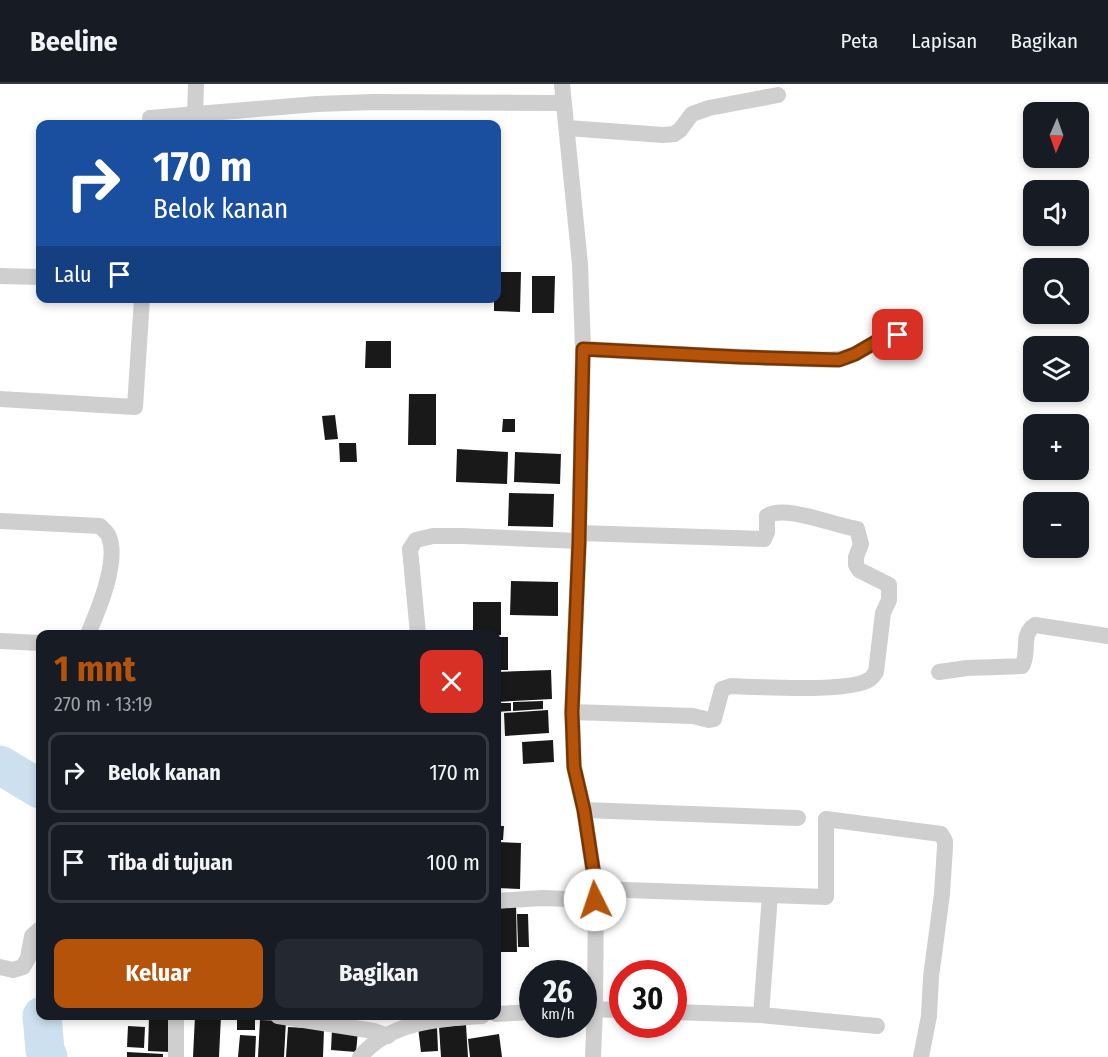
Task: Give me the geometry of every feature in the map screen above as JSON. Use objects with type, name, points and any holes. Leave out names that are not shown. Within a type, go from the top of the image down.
[{"type":"street","points":[[195,114],[196,84]]},
{"type":"street","points":[[562,84],[580,264],[583,349],[572,712],[574,767],[584,810],[595,895],[592,960]]},
{"type":"street","points":[[567,128],[674,134],[692,114],[709,108],[778,95]]},
{"type":"street","points":[[150,118],[374,102],[563,103]]},
{"type":"street","points":[[0,276],[36,277]]},
{"type":"street","points":[[0,399],[135,407],[142,303]]},
{"type":"street","points":[[583,349],[839,360],[879,340],[891,336],[905,336]]},
{"type":"street","points":[[418,630],[410,549],[416,540],[434,536],[764,539],[767,532],[767,516],[772,513],[791,513],[857,529],[861,544],[856,557],[856,565],[859,570],[888,585],[889,600],[883,613],[876,672],[871,679],[835,688],[731,686],[722,689],[714,718],[709,720],[693,716],[572,712]]},
{"type":"street","points":[[0,521],[100,526],[109,536],[111,551],[107,585],[90,630]]},
{"type":"street","points":[[939,672],[967,668],[1022,666],[1025,661],[1026,634],[1029,628],[1035,625],[1108,636]]},
{"type":"street","points":[[0,641],[36,643]]},
{"type":"street","points":[[584,810],[798,818]]},
{"type":"street","points":[[501,901],[595,895],[826,897],[826,819],[941,834],[945,841],[942,894],[931,977],[929,1016],[921,1057]]},
{"type":"street","points":[[761,1015],[770,896]]},
{"type":"street","points":[[0,967],[13,970],[23,967],[28,958],[32,936],[36,932]]},
{"type":"street","points":[[687,1012],[761,1015],[877,1026]]},
{"type":"street","points":[[501,1014],[519,1013]]},
{"type":"street","points":[[176,1020],[176,1057]]},
{"type":"street","points":[[304,1020],[374,1031],[388,1036]]},
{"type":"street","points":[[360,1057],[370,1046],[404,1027],[442,1020]]},
{"type":"street","points":[[592,1038],[593,1057]]},
{"type":"building","points":[[501,272],[521,272],[520,312],[494,311],[494,303],[501,303]]},
{"type":"building","points":[[532,276],[555,276],[554,313],[532,313]]},
{"type":"building","points":[[366,341],[391,341],[391,368],[365,368]]},
{"type":"building","points":[[409,394],[436,394],[436,445],[408,445]]},
{"type":"building","points":[[335,415],[338,439],[325,440],[322,416]]},
{"type":"building","points":[[503,419],[515,419],[515,432],[502,432]]},
{"type":"building","points":[[339,443],[356,443],[357,462],[340,462]]},
{"type":"building","points":[[457,449],[508,452],[507,484],[456,482]]},
{"type":"building","points":[[515,452],[561,454],[560,484],[514,482]]},
{"type":"building","points":[[509,493],[554,494],[553,527],[508,526]]},
{"type":"building","points":[[511,581],[558,582],[558,616],[510,615]]},
{"type":"building","points":[[473,602],[501,602],[501,630],[473,630]]},
{"type":"building","points":[[501,637],[508,637],[508,670],[501,670]]},
{"type":"building","points":[[551,670],[552,699],[501,702],[501,672]]},
{"type":"building","points":[[543,701],[543,709],[513,711],[513,702]]},
{"type":"building","points":[[501,703],[511,703],[511,711],[501,712]]},
{"type":"building","points":[[548,710],[549,733],[505,736],[504,713]]},
{"type":"building","points":[[553,740],[554,762],[523,764],[522,742]]},
{"type":"building","points":[[501,826],[504,826],[503,840],[501,840]]},
{"type":"building","points":[[501,842],[521,843],[520,889],[501,888]]},
{"type":"building","points":[[501,903],[516,903],[517,952],[501,952]]},
{"type":"building","points":[[517,914],[528,914],[529,947],[518,947]]},
{"type":"building","points":[[149,1020],[172,1020],[170,1052],[148,1051]]},
{"type":"building","points":[[195,1020],[221,1020],[219,1057],[193,1057]]},
{"type":"building","points":[[237,1020],[255,1020],[255,1030],[237,1030]]},
{"type":"building","points":[[260,1020],[286,1021],[284,1057],[258,1057]]},
{"type":"building","points":[[466,1025],[468,1057],[441,1057],[439,1027]]},
{"type":"building","points":[[128,1026],[145,1027],[144,1048],[127,1047]]},
{"type":"building","points":[[437,1026],[438,1051],[421,1052],[418,1027]]},
{"type":"building","points":[[288,1027],[324,1029],[323,1057],[286,1057]]},
{"type":"building","points":[[332,1029],[358,1031],[356,1052],[331,1050]]},
{"type":"building","points":[[499,1034],[502,1057],[470,1057],[468,1039]]},
{"type":"building","points":[[240,1035],[256,1036],[255,1057],[238,1057]]},
{"type":"building","points":[[127,1052],[163,1054],[163,1057],[127,1057]]},
{"type":"waterway","points":[[0,765],[36,787]]},
{"type":"waterway","points":[[42,1020],[45,1050],[48,1057]]},
{"type":"route","points":[[595,900],[596,889],[584,810],[574,767],[572,712],[579,541],[583,349],[839,360],[879,340],[898,335]]}]
